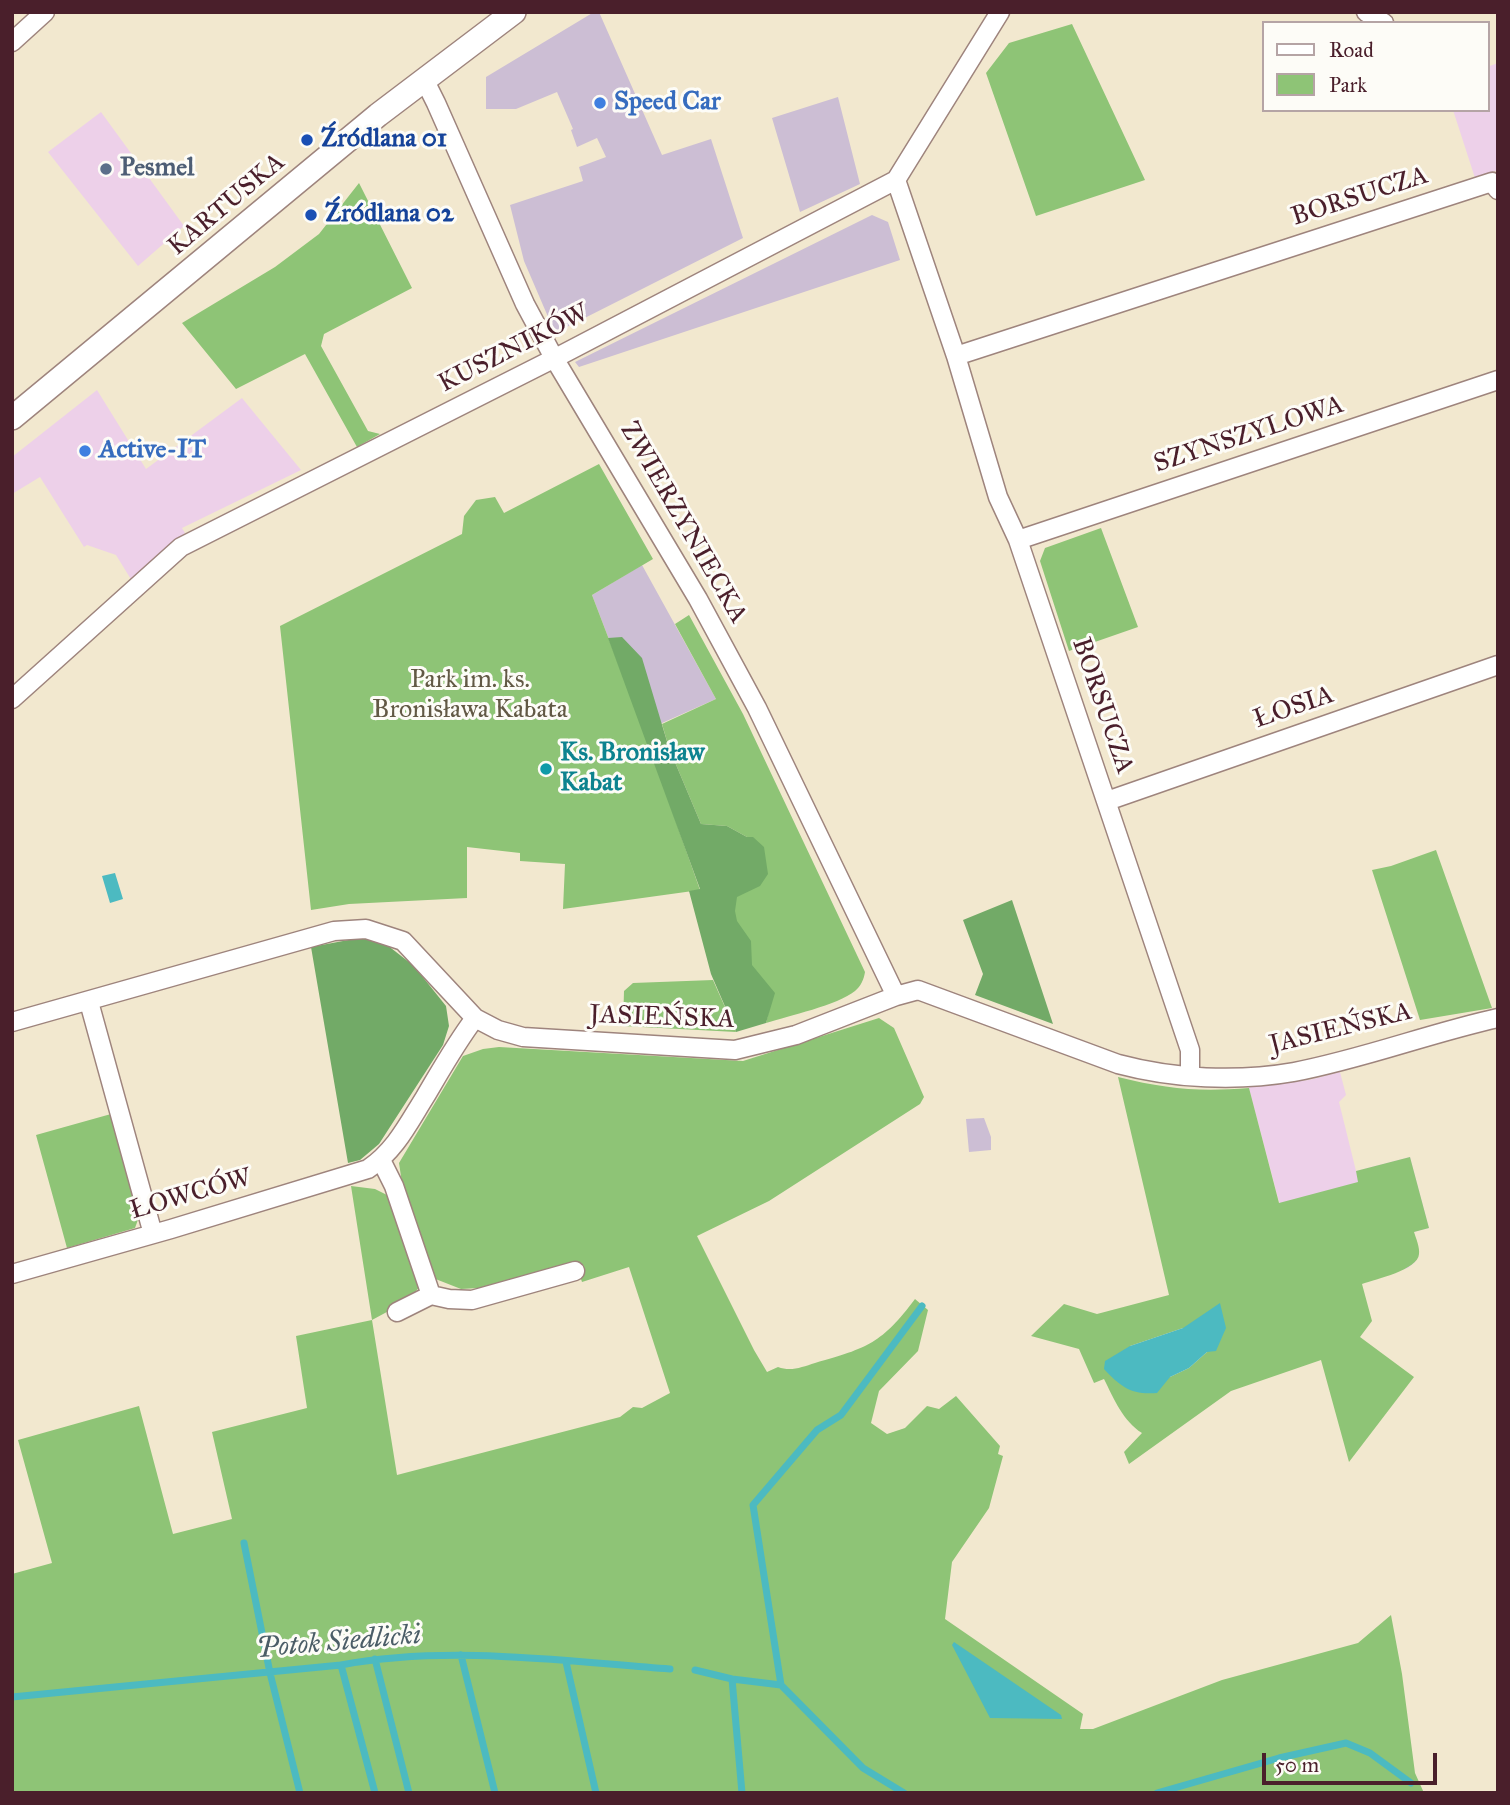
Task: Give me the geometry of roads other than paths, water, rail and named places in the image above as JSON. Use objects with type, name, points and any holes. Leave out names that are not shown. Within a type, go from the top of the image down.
[{"type":"street","points":[[12,42],[45,12]]},
{"type":"street","name":"KARTUSKA","points":[[12,418],[424,79],[514,12]]},
{"type":"street","points":[[896,180],[1000,12]]},
{"type":"street","name":"ZWIERZYNIECKA","points":[[424,79],[525,304],[554,358],[698,598],[751,695],[896,996]]},
{"type":"street","name":"BORSUCZA","points":[[896,180],[956,356],[998,497],[1018,540],[1190,1050],[1190,1076]]},
{"type":"street","name":"KUSZNIKÓW","points":[[12,699],[181,547],[554,358],[896,180]]},
{"type":"street","name":"BORSUCZA","points":[[956,356],[1492,182],[1498,190]]},
{"type":"street","name":"SZYNSZYLOWA","points":[[1018,540],[1498,380]]},
{"type":"street","name":"ŁOSIA","points":[[1107,801],[1498,665]]},
{"type":"street","name":"JASIEŃSKA","points":[[12,1023],[334,931],[366,929],[403,940],[475,1018],[498,1030],[523,1037],[735,1049],[796,1035],[918,990],[1151,1073],[1216,1077],[1294,1072],[1498,1018]]},
{"type":"street","points":[[89,1002],[153,1234]]},
{"type":"street","name":"ŁOWCÓW","points":[[12,1274],[368,1169],[381,1160],[396,1143],[457,1042],[475,1018]]},
{"type":"street","points":[[381,1160],[394,1185],[430,1295]]},
{"type":"street","points":[[397,1312],[430,1295],[472,1300],[575,1271]]},
{"type":"water","points":[[115,873],[123,899],[110,903],[102,876]]},
{"type":"water","points":[[1220,1303],[1226,1328],[1216,1351],[1207,1352],[1189,1368],[1170,1377],[1157,1393],[1133,1391],[1116,1381],[1104,1369],[1105,1361],[1130,1346],[1183,1328]]},
{"type":"water","points":[[954,1642],[1061,1715],[1062,1719],[990,1718],[952,1645]]},
{"type":"waterway","points":[[781,1685],[753,1505],[817,1430],[841,1415],[922,1306]]},
{"type":"waterway","name":"Potok Siedlicki","points":[[244,1543],[270,1673],[300,1793]]},
{"type":"waterway","points":[[461,1655],[495,1793]]},
{"type":"waterway","name":"Potok Siedlicki","points":[[12,1697],[423,1656],[505,1656],[670,1669]]},
{"type":"waterway","points":[[375,1659],[409,1793]]},
{"type":"waterway","points":[[566,1662],[596,1793]]},
{"type":"waterway","points":[[341,1665],[375,1793]]},
{"type":"waterway","name":"Potok Siedlicki","points":[[695,1670],[732,1679],[781,1685],[863,1768],[904,1793]]},
{"type":"waterway","points":[[732,1679],[742,1793]]},
{"type":"waterway","name":"Potok Siedlicki","points":[[1157,1793],[1279,1758],[1346,1743],[1370,1753],[1411,1783]]},
{"type":"place","name":"Speed Car","points":[[600,103]]},
{"type":"place","name":"Źródlana 01","points":[[307,140]]},
{"type":"place","name":"Pesmel","points":[[106,169]]},
{"type":"place","name":"Źródlana 02","points":[[311,215]]},
{"type":"place","name":"Active-IT","points":[[85,451]]},
{"type":"place","name":"Ks. Bronisław Kabat","points":[[546,769]]},
{"type":"park label","name":"Park im. ks. Bronisława Kabata","points":[[470,696]]}]
